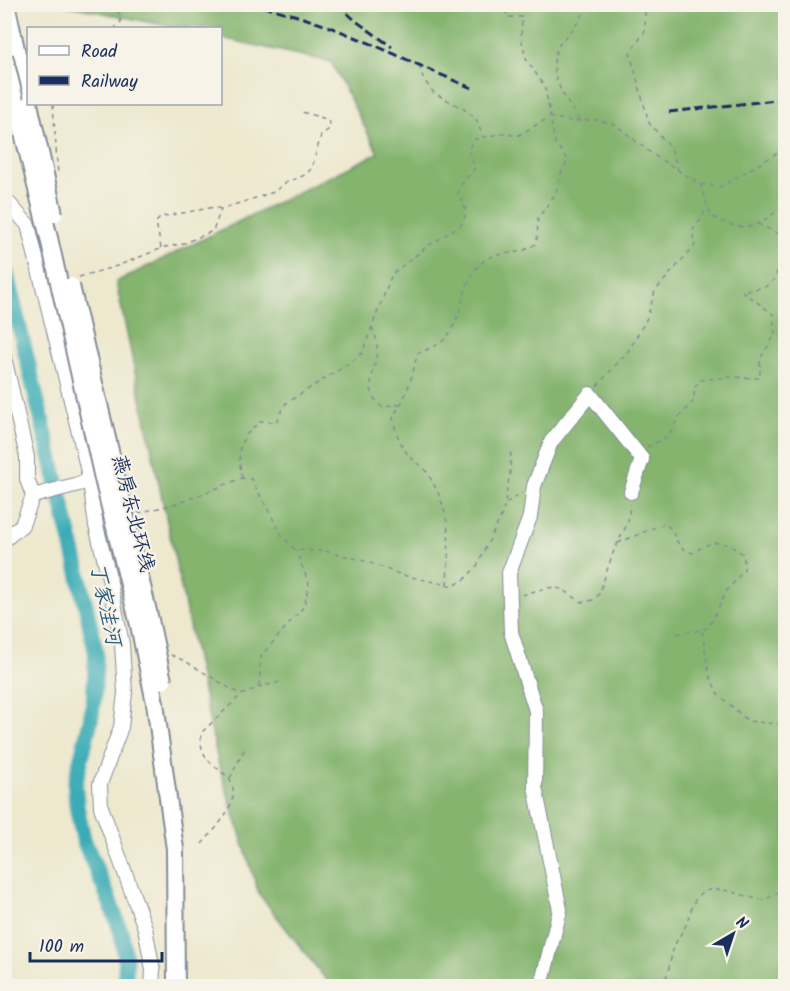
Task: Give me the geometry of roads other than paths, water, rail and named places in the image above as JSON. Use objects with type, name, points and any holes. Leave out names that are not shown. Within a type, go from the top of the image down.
[{"type":"main road","name":"燕房东北环线","points":[[6,4],[27,98]]},
{"type":"main road","name":"燕房东北环线","points":[[4,56],[49,238],[155,703],[175,849],[176,987]]},
{"type":"main road","name":"燕房东北环线","points":[[28,105],[147,609],[165,696],[177,769],[186,850],[186,987]]},
{"type":"street","points":[[4,198],[28,225],[90,481],[96,526],[122,644],[125,693],[121,727],[100,784],[101,807],[145,928],[153,970],[152,987]]},
{"type":"street","points":[[4,357],[27,457],[27,478],[33,496],[22,525],[4,540]]},
{"type":"street","points":[[541,987],[560,910],[535,787],[536,711],[511,632],[509,573],[530,518],[534,486],[551,442],[590,394],[642,459],[631,492]]},
{"type":"street","points":[[33,496],[90,481]]},
{"type":"waterway","name":"丁家洼河","points":[[4,264],[96,653],[91,718],[75,784],[77,808],[84,841],[121,932],[126,962],[125,986]]},
{"type":"railway","points":[[250,4],[335,29],[472,88]]},
{"type":"railway","points":[[337,4],[392,47]]},
{"type":"railway","points":[[669,112],[786,99]]}]
